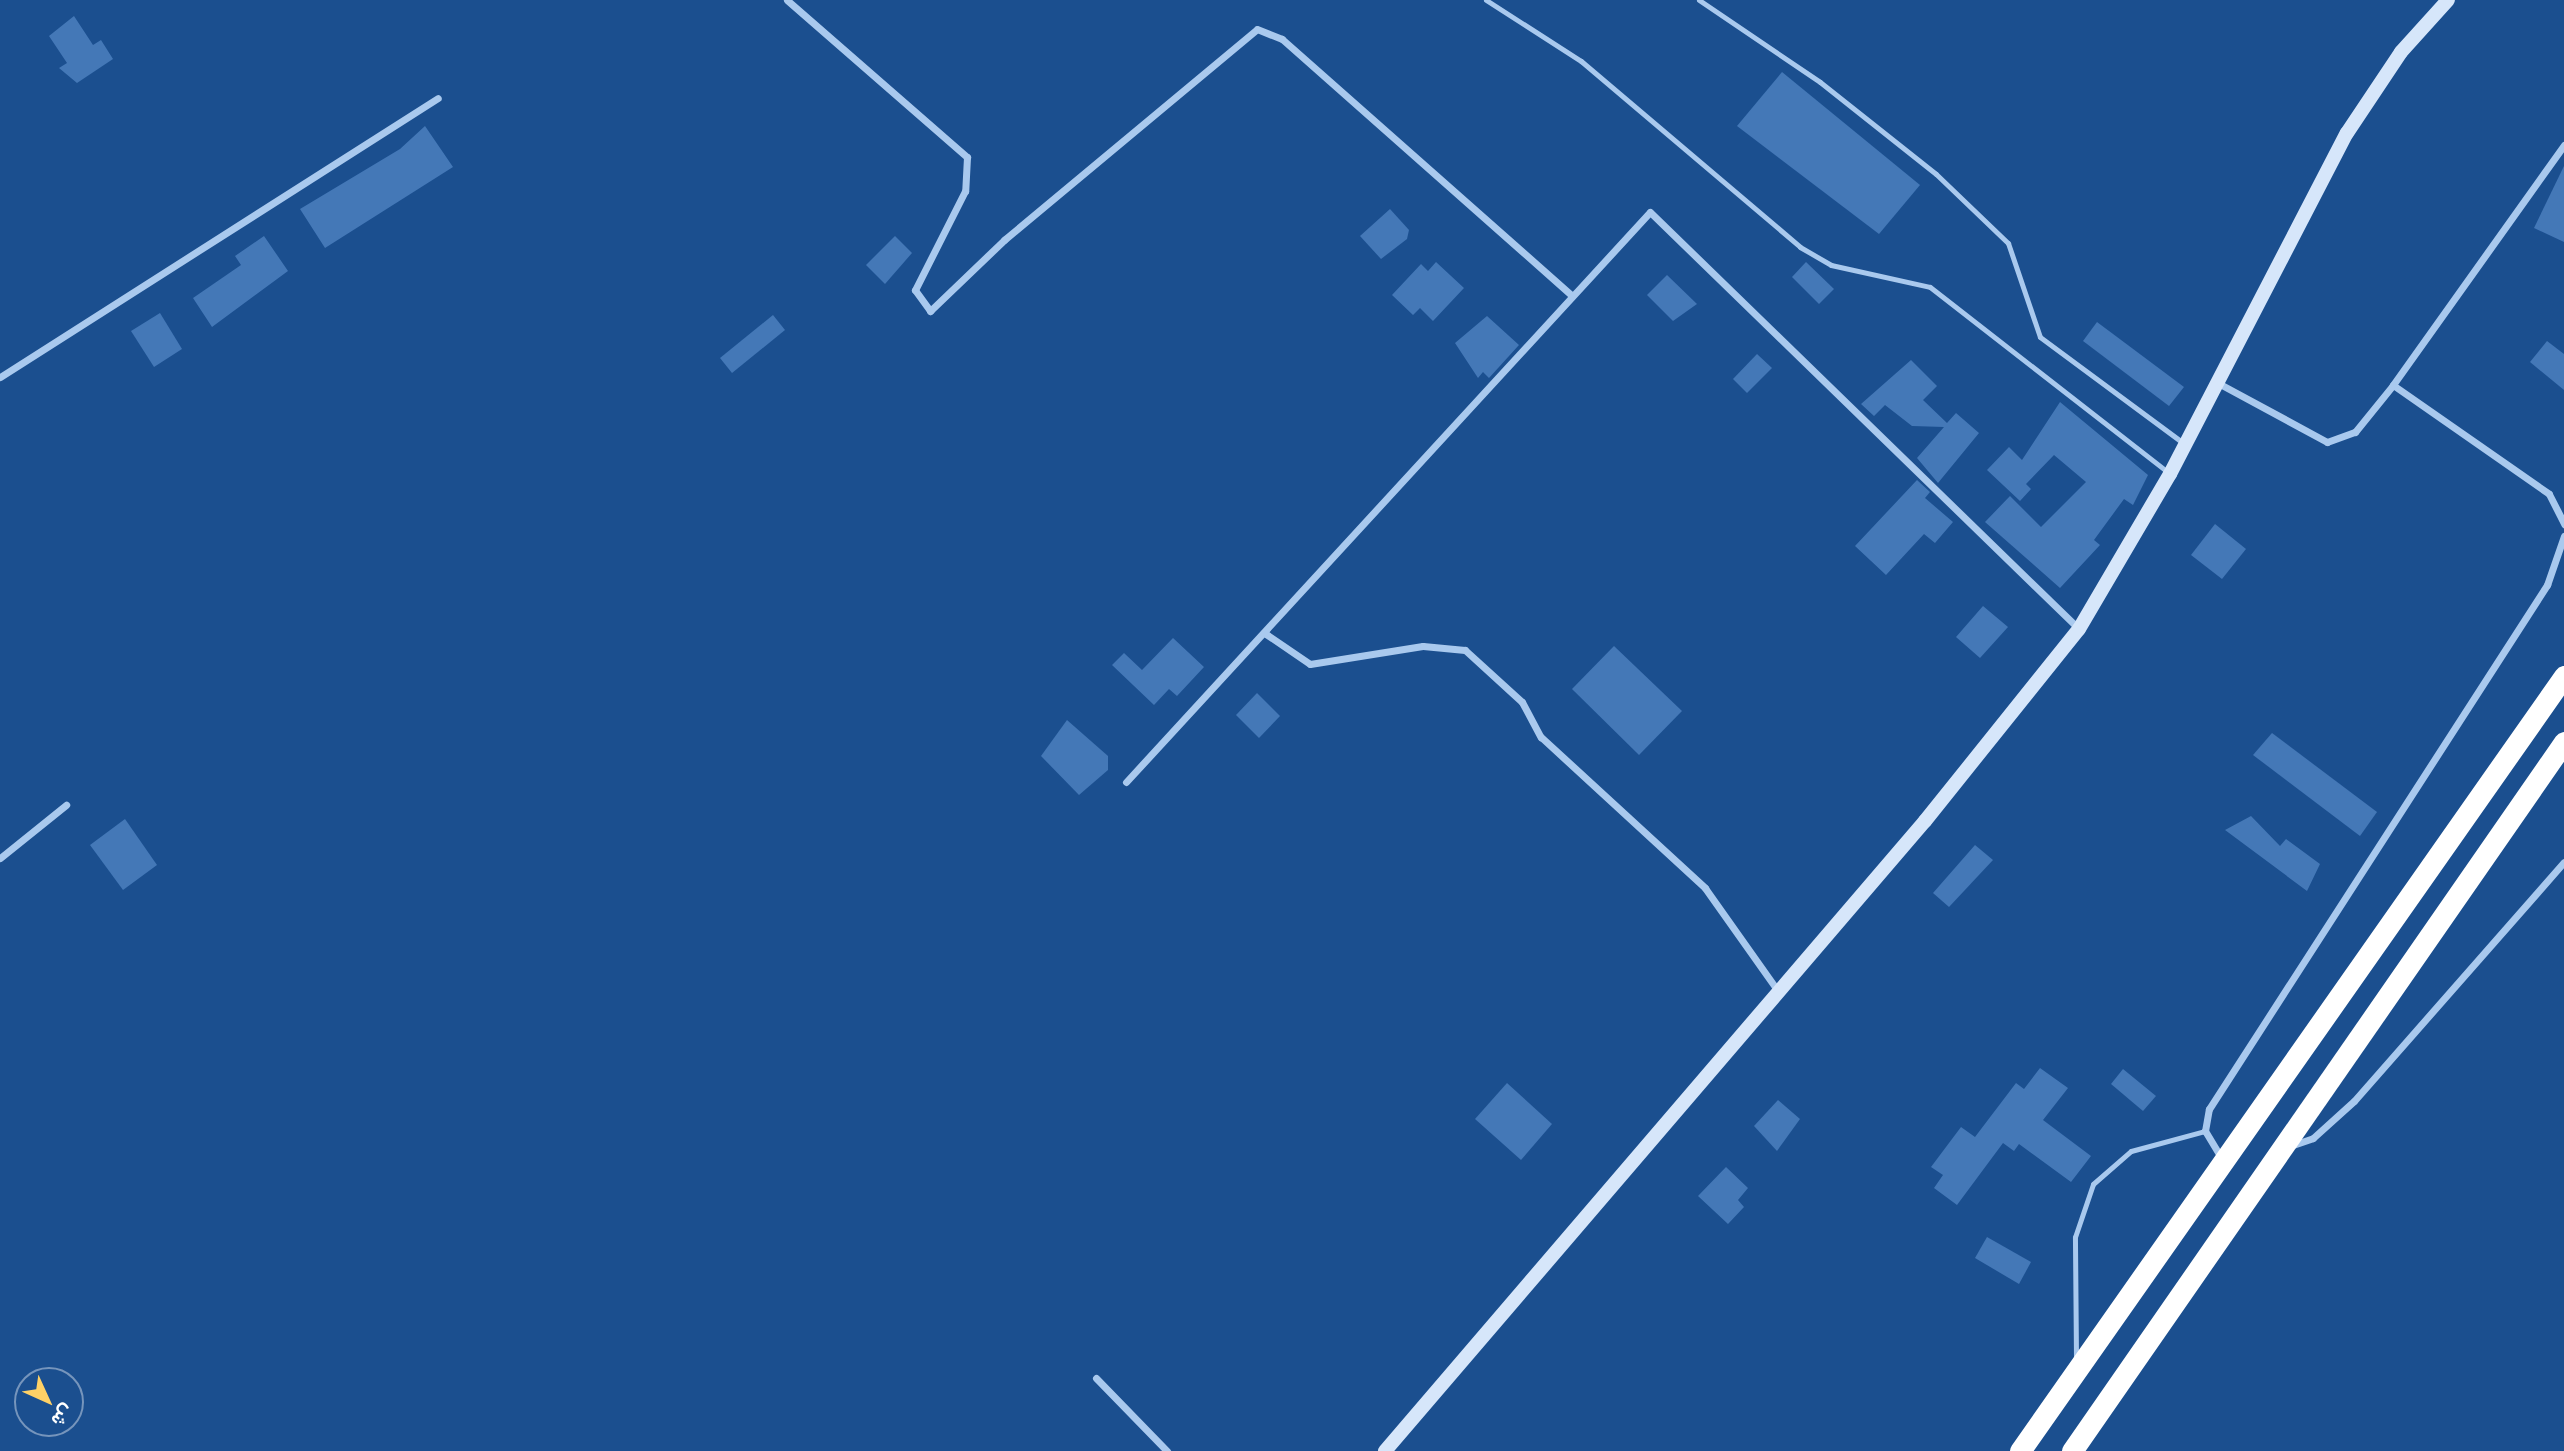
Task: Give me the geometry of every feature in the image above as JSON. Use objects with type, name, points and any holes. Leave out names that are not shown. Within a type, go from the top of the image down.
[{"type":"highway","points":[[2020,1451],[2226,1166],[2564,676]]},
{"type":"highway","points":[[2073,1451],[2279,1149],[2564,742]]},
{"type":"street","points":[[787,0],[967,157],[965,191],[915,290],[930,312],[1004,240],[1257,29],[1283,39],[1571,295]]},
{"type":"street","points":[[1385,1451],[1778,991],[2080,629],[2170,474],[2347,133],[2400,52],[2448,0]]},
{"type":"street","points":[[0,377],[438,98]]},
{"type":"street","points":[[2218,383],[2327,442],[2355,432],[2393,385],[2564,145]]},
{"type":"street","points":[[1126,782],[1266,634],[1571,295],[1653,212],[2080,629]]},
{"type":"street","points":[[2393,385],[2549,494],[2564,524]]},
{"type":"street","points":[[2226,1166],[2205,1131],[2221,1087],[2547,585],[2564,536]]},
{"type":"street","points":[[1266,634],[1310,664],[1423,646],[1458,647],[1474,656],[1522,702],[1541,737],[1706,888],[1778,991]]},
{"type":"street","points":[[0,858],[66,805]]},
{"type":"street","points":[[2279,1149],[2313,1138],[2333,1122],[2564,862]]},
{"type":"street","points":[[1096,1378],[1167,1451]]},
{"type":"lane","points":[[1486,0],[1581,61],[1800,247],[1831,265],[1930,288],[2170,474]]},
{"type":"lane","points":[[1699,0],[1820,82],[1937,174],[2008,243],[2040,337],[2185,444]]},
{"type":"lane","points":[[2077,1374],[2075,1237],[2093,1184],[2131,1151],[2205,1131]]},
{"type":"building","points":[[74,16],[93,45],[101,40],[113,59],[77,83],[59,68],[67,63],[49,36]]},
{"type":"building","points":[[1782,72],[1920,185],[1879,234],[1737,126]]},
{"type":"building","points":[[425,126],[453,167],[325,248],[300,209],[400,149]]},
{"type":"building","points":[[2564,166],[2564,242],[2534,228]]},
{"type":"building","points":[[1390,209],[1409,230],[1407,239],[1381,259],[1360,236]]},
{"type":"building","points":[[264,236],[288,271],[212,327],[193,298],[241,265],[235,256]]},
{"type":"building","points":[[895,236],[912,253],[885,284],[866,265]]},
{"type":"building","points":[[1436,262],[1464,288],[1433,321],[1420,308],[1413,315],[1392,295],[1421,264],[1428,271]]},
{"type":"building","points":[[1806,262],[1834,289],[1819,304],[1792,277]]},
{"type":"building","points":[[1667,275],[1697,304],[1673,321],[1647,295]]},
{"type":"building","points":[[160,313],[182,349],[154,367],[131,331]]},
{"type":"building","points":[[773,315],[785,330],[732,373],[720,358]]},
{"type":"building","points":[[1487,316],[1519,345],[1489,378],[1483,372],[1478,378],[1455,343]]},
{"type":"building","points":[[2097,322],[2184,387],[2169,406],[2083,341]]},
{"type":"building","points":[[2547,341],[2564,354],[2564,390],[2530,362]]},
{"type":"building","points":[[1757,354],[1772,368],[1747,393],[1733,379]]},
{"type":"building","points":[[1911,360],[1937,386],[1923,400],[1947,423],[1956,413],[1979,433],[1938,483],[1917,458],[1944,427],[1912,426],[1885,405],[1874,416],[1861,404]]},
{"type":"building","points":[[2060,402],[2148,475],[2133,505],[2124,499],[2094,540],[2100,545],[2060,588],[1985,522],[2010,496],[2041,527],[2086,482],[2054,455],[2026,484],[2031,489],[2020,501],[1987,470],[2009,447],[2022,460]]},
{"type":"building","points":[[1917,480],[1930,492],[1925,498],[1953,522],[1935,543],[1924,534],[1886,575],[1855,546]]},
{"type":"building","points":[[2215,524],[2246,549],[2222,579],[2191,555]]},
{"type":"building","points":[[1983,606],[2008,627],[1980,658],[1956,637]]},
{"type":"building","points":[[1173,638],[1204,667],[1177,696],[1169,689],[1154,705],[1112,665],[1124,653],[1142,670]]},
{"type":"building","points":[[1614,646],[1682,711],[1639,755],[1572,689]]},
{"type":"building","points":[[1257,693],[1280,716],[1259,738],[1236,715]]},
{"type":"building","points":[[1067,720],[1108,756],[1108,770],[1079,795],[1041,756]]},
{"type":"building","points":[[2272,733],[2377,812],[2360,836],[2253,755]]},
{"type":"building","points":[[2251,816],[2280,846],[2286,839],[2320,864],[2307,891],[2225,830]]},
{"type":"building","points":[[125,819],[157,865],[123,890],[90,845]]},
{"type":"building","points":[[1975,845],[1993,860],[1949,907],[1933,893]]},
{"type":"building","points":[[2040,1068],[2068,1088],[2043,1120],[2091,1156],[2071,1182],[2019,1144],[2014,1151],[2003,1143],[1957,1205],[1934,1188],[1943,1175],[1931,1167],[1961,1127],[1975,1137],[2016,1083],[2024,1089]]},
{"type":"building","points":[[2123,1069],[2156,1096],[2143,1111],[2111,1084]]},
{"type":"building","points":[[1507,1083],[1552,1124],[1521,1160],[1475,1119]]},
{"type":"building","points":[[1778,1100],[1800,1119],[1777,1151],[1754,1126]]},
{"type":"building","points":[[1726,1167],[1748,1188],[1738,1200],[1744,1207],[1728,1224],[1698,1196]]},
{"type":"building","points":[[1987,1237],[2031,1262],[2019,1284],[1975,1258]]}]
